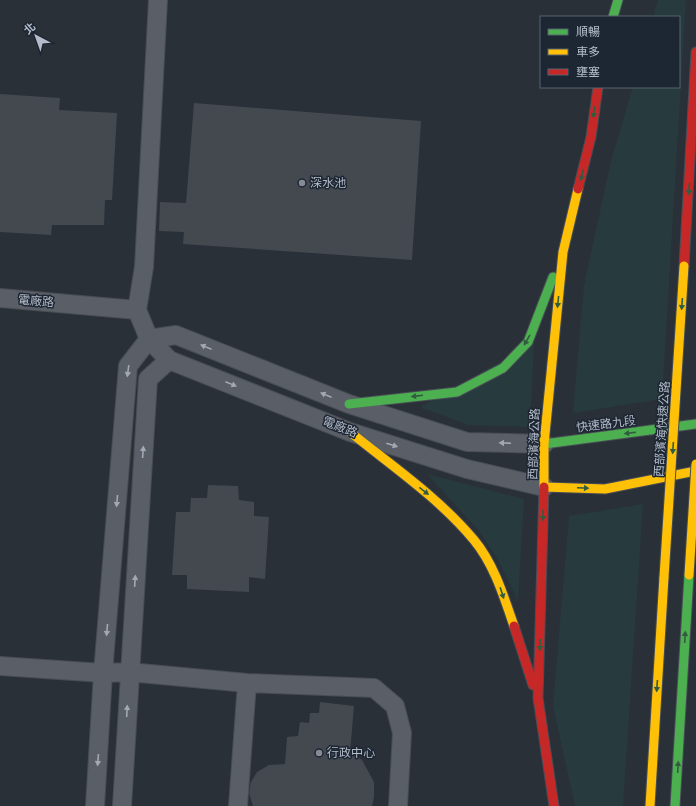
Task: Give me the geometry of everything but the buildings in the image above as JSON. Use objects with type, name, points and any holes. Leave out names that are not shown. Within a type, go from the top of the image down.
[{"type":"main road","points":[[614,16],[618,0]]},
{"type":"main road","name":"西部濱海快速公路","points":[[650,806],[696,52]]},
{"type":"main road","name":"西部濱海公路","points":[[554,806],[538,698],[544,444],[563,252],[591,137],[598,88]]},
{"type":"main road","points":[[349,404],[457,392],[503,368],[528,342],[563,252]]},
{"type":"main road","name":"快速路九段","points":[[544,444],[696,424]]},
{"type":"main road","points":[[350,432],[430,496],[474,540],[499,582],[538,698]]},
{"type":"main road","points":[[675,806],[696,464]]},
{"type":"main road","points":[[544,487],[605,489],[696,471]]},
{"type":"street","points":[[137,310],[144,267],[158,0]]},
{"type":"street","name":"電廠路","points":[[0,298],[137,310],[149,339],[169,360],[350,432],[467,469],[544,487]]},
{"type":"street","name":"電廠路","points":[[149,339],[176,335],[349,404],[467,442],[544,444]]},
{"type":"street","points":[[95,806],[103,673],[128,366],[149,339]]},
{"type":"street","points":[[122,806],[148,380],[169,360]]},
{"type":"street","points":[[0,666],[103,673],[129,672],[248,683],[374,688],[395,706],[402,733],[398,806]]},
{"type":"street","points":[[238,806],[248,683]]},
{"type":"green space","points":[[658,0],[686,0],[662,399],[573,413],[584,285],[611,161],[633,88],[680,88],[680,16],[653,16]]},
{"type":"green space","points":[[534,343],[530,427],[469,425],[420,407]]},
{"type":"green space","points":[[427,474],[524,499],[518,601],[497,558],[480,532]]},
{"type":"green space","points":[[643,504],[623,806],[575,806],[553,706],[569,516]]},
{"type":"traffic: fast","points":[[613,16],[618,0]]},
{"type":"traffic: fast","points":[[349,404],[457,392],[503,368],[528,342],[553,277]]},
{"type":"traffic: fast","points":[[544,444],[696,424]]},
{"type":"traffic: fast","points":[[675,806],[689,575]]},
{"type":"traffic: slow","points":[[544,487],[544,444],[563,252],[578,189]]},
{"type":"traffic: slow","points":[[664,577],[684,266]]},
{"type":"traffic: slow","points":[[350,432],[430,496],[446,510],[474,540],[493,570],[514,626]]},
{"type":"traffic: slow","points":[[689,575],[696,464]]},
{"type":"traffic: slow","points":[[544,487],[605,489],[696,471]]},
{"type":"traffic: slow","points":[[650,806],[664,577]]},
{"type":"traffic: jam","points":[[684,266],[696,52]]},
{"type":"traffic: jam","points":[[578,189],[591,137],[598,88]]},
{"type":"traffic: jam","points":[[544,487],[538,698],[554,806]]},
{"type":"traffic: jam","points":[[514,626],[533,685]]},
{"type":"place","name":"深水池","points":[[302,183]]},
{"type":"place","name":"行政中心","points":[[319,753]]}]
